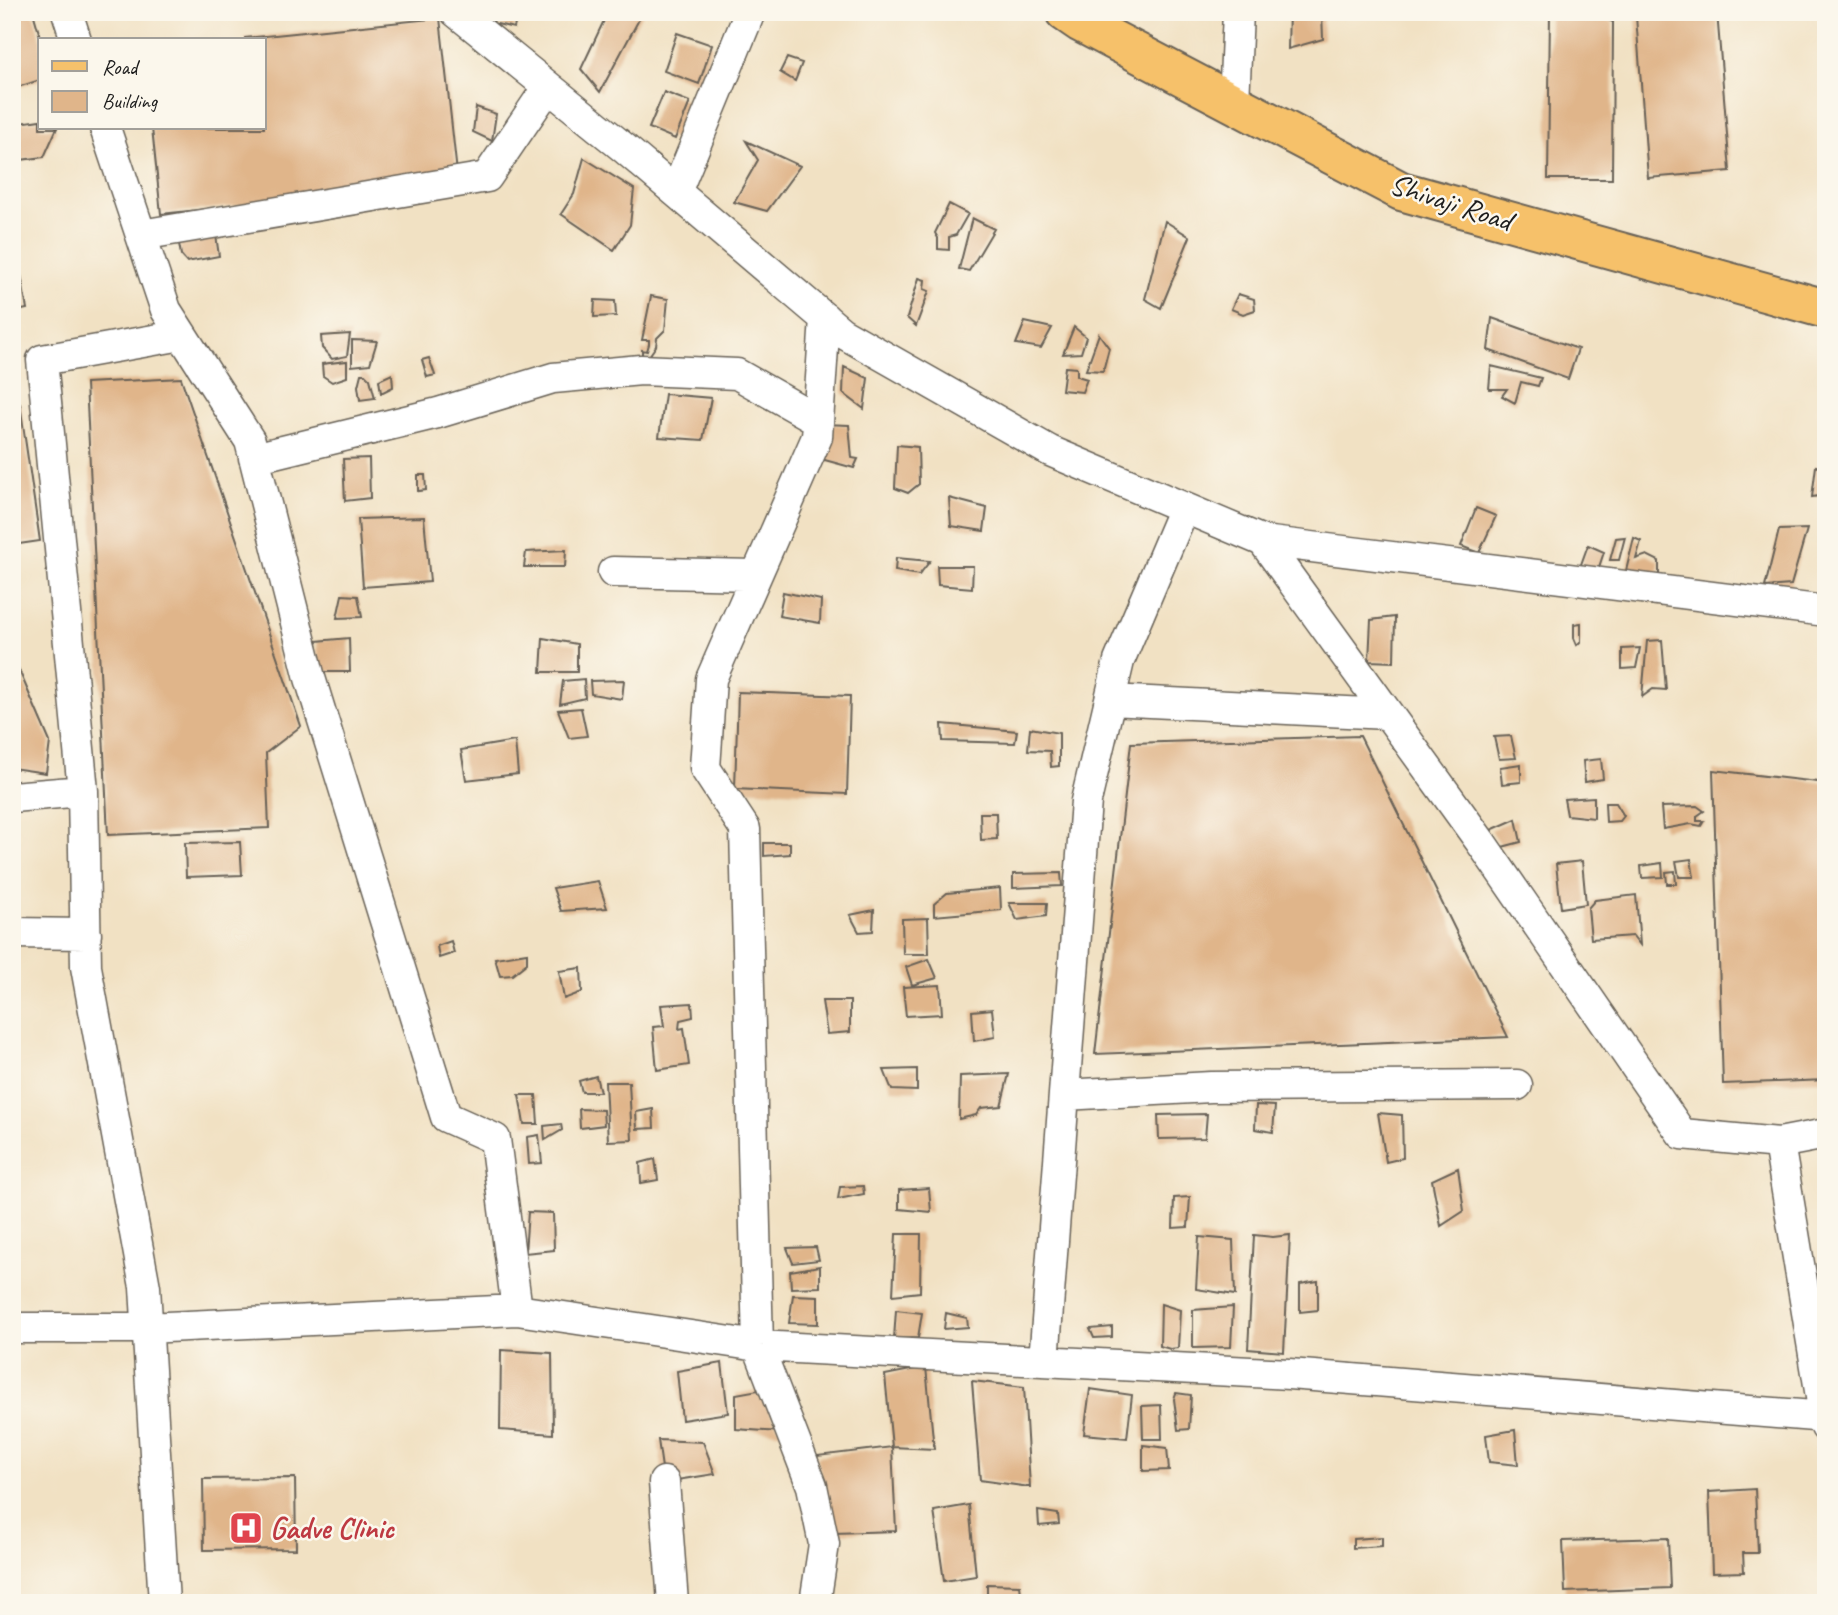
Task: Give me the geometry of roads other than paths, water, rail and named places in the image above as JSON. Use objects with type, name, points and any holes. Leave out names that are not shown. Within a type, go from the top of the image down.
[{"type":"main road","name":"Shivaji Road","points":[[1065,12],[1081,23],[1401,191],[1826,309]]},
{"type":"street","points":[[67,12],[75,38]]},
{"type":"street","points":[[456,12],[676,192],[841,332],[1050,451],[1263,541],[1826,611]]},
{"type":"street","points":[[676,192],[751,12]]},
{"type":"street","points":[[1234,103],[1238,12]]},
{"type":"street","points":[[141,235],[487,177],[548,87]]},
{"type":"street","points":[[106,130],[166,310],[250,441],[310,678],[446,1117],[495,1139],[517,1310]]},
{"type":"street","points":[[815,1603],[824,1544],[812,1486],[758,1346],[746,829],[705,768],[711,678],[817,437],[825,318]]},
{"type":"street","points":[[164,1603],[145,1287],[86,967],[83,790],[42,360],[182,335]]},
{"type":"street","points":[[254,458],[438,413],[553,378],[641,370],[737,374],[818,420]]},
{"type":"street","points":[[1044,1361],[1086,801],[1119,661],[1184,508]]},
{"type":"street","points":[[1263,541],[1488,853],[1682,1134],[1779,1143],[1826,1134]]},
{"type":"street","points":[[613,572],[755,575]]},
{"type":"street","points":[[1110,699],[1387,713]]},
{"type":"street","points":[[12,797],[83,790]]},
{"type":"street","points":[[12,933],[86,934]]},
{"type":"street","points":[[1064,1095],[1211,1087],[1517,1085]]},
{"type":"street","points":[[12,1328],[146,1328],[517,1310],[758,1346],[1289,1374],[1825,1420],[1779,1143]]},
{"type":"street","points":[[664,1482],[673,1603]]},
{"type":"place","name":"Gadve Clinic","points":[[246,1528]]}]
